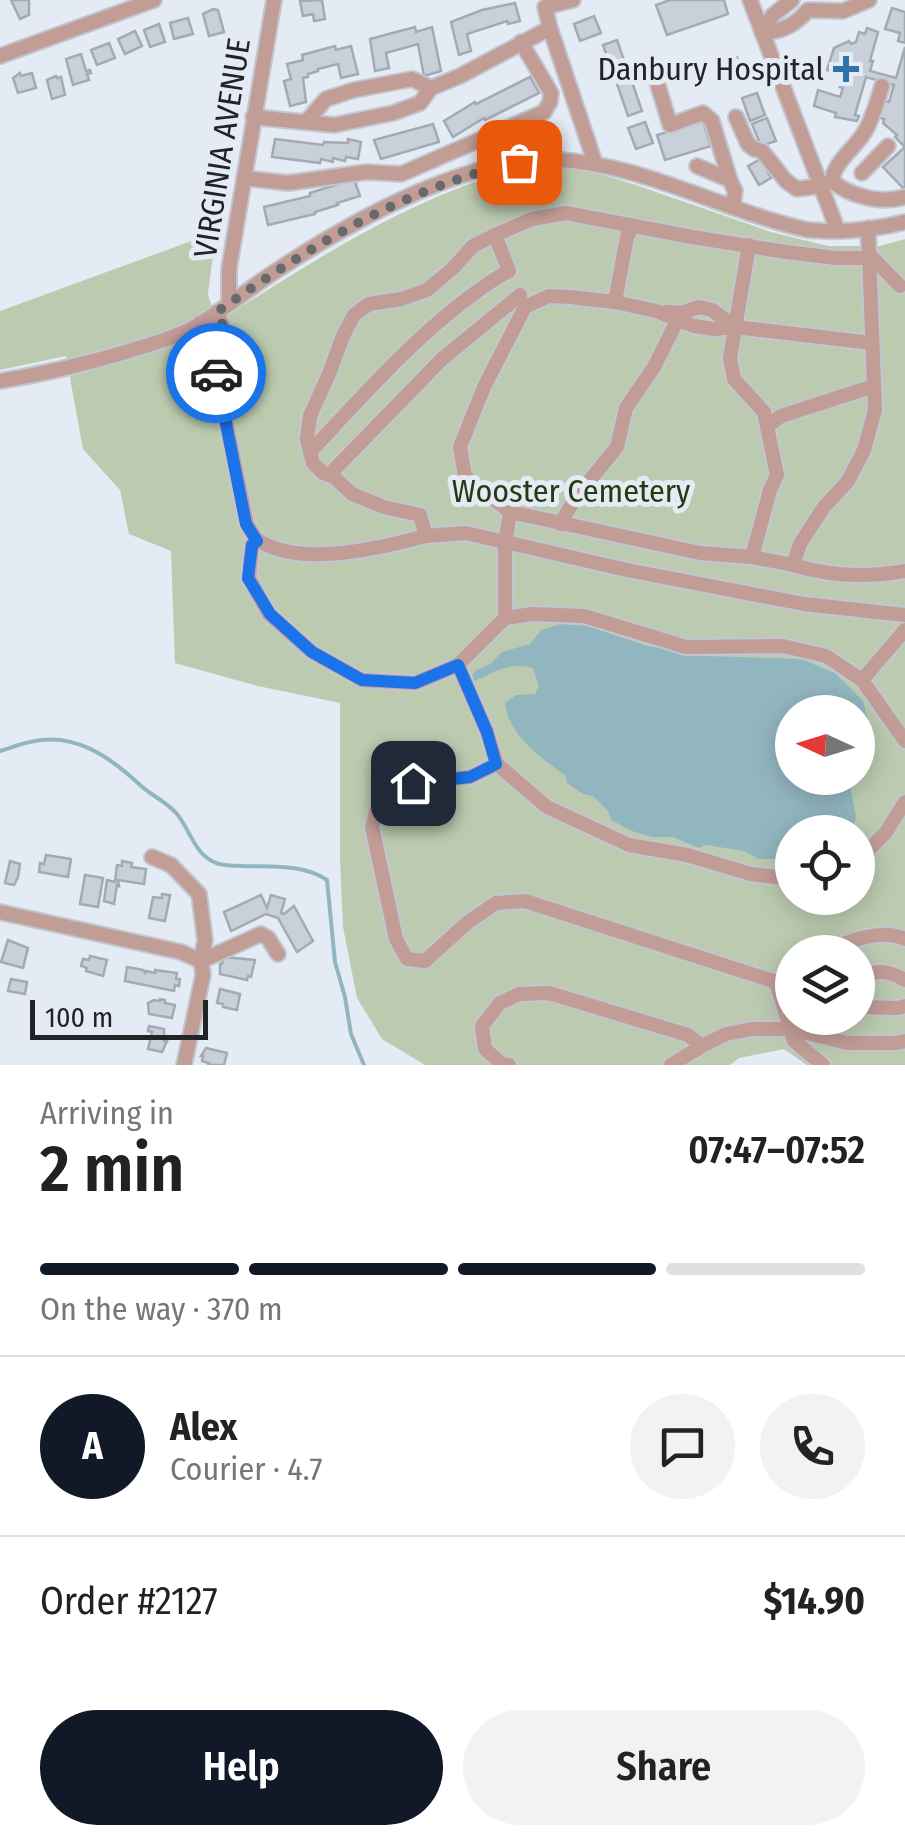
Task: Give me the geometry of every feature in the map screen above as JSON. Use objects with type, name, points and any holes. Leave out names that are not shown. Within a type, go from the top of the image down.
[{"type":"street","points":[[0,56],[154,0]]},
{"type":"street","name":"VIRGINIA AVENUE","points":[[215,368],[225,357],[223,308],[274,0]]},
{"type":"street","points":[[574,0],[545,6],[595,163]]},
{"type":"street","points":[[750,0],[826,184],[838,231]]},
{"type":"street","points":[[762,32],[792,0]]},
{"type":"street","points":[[762,32],[778,32],[801,18],[810,5],[843,11],[869,0]]},
{"type":"street","points":[[253,117],[334,125],[393,113],[420,103],[431,88],[550,28]]},
{"type":"street","points":[[244,178],[288,183],[367,172],[401,174],[544,112],[552,92],[522,42]]},
{"type":"street","points":[[306,122],[326,99],[354,90],[412,79],[431,88]]},
{"type":"street","points":[[656,79],[670,125],[704,114],[712,121],[735,192],[733,207]]},
{"type":"street","points":[[826,184],[869,126],[882,86]]},
{"type":"street","points":[[736,116],[748,144],[762,151],[786,181],[798,189],[826,184],[879,200],[905,197]]},
{"type":"street","points":[[862,173],[891,149],[869,126]]},
{"type":"street","points":[[0,381],[90,362],[187,330],[280,268],[384,209],[438,184],[519,162],[556,159],[595,163],[795,227],[838,231],[905,222]]},
{"type":"street","points":[[698,166],[730,180]]},
{"type":"street","points":[[426,536],[420,515],[352,494],[313,464],[307,439],[310,416],[354,315],[369,304],[426,290],[473,246],[532,220],[566,213],[836,258],[869,256],[903,287]]},
{"type":"street","points":[[616,302],[632,226]]},
{"type":"street","points":[[793,565],[800,544],[824,507],[848,481],[864,450],[875,410],[868,228]]},
{"type":"street","points":[[495,236],[523,301],[460,447],[465,476],[510,512],[560,524],[821,573],[876,576],[905,571]]},
{"type":"street","points":[[749,245],[730,358],[734,379],[764,412],[777,476],[752,557]]},
{"type":"street","points":[[310,452],[440,320],[495,278],[510,272]]},
{"type":"street","points":[[870,289],[903,287]]},
{"type":"street","points":[[329,475],[442,359],[523,301],[570,296],[656,311],[681,313],[698,307],[712,310],[735,327]]},
{"type":"street","points":[[656,311],[704,328],[735,327],[872,344]]},
{"type":"street","points":[[560,524],[576,497],[617,446],[626,408],[654,367],[678,320]]},
{"type":"street","points":[[200,323],[215,368],[246,524],[257,541],[291,553],[342,553],[426,536],[466,533],[804,604],[905,616]]},
{"type":"street","points":[[767,427],[781,416],[874,386]]},
{"type":"street","points":[[505,618],[505,544],[510,512]]},
{"type":"street","points":[[257,541],[252,545],[248,578],[270,614],[312,652],[362,680],[415,683],[458,665],[505,618],[532,614],[584,616],[686,647],[783,646],[826,656],[862,680],[905,742]]},
{"type":"street","points":[[862,680],[905,630]]},
{"type":"street","points":[[458,665],[487,732],[496,764],[547,808],[629,845],[775,877]]},
{"type":"street","points":[[496,764],[470,777],[393,785],[376,808],[372,827],[396,939],[407,958],[426,961],[496,902],[524,901],[775,982]]},
{"type":"street","points":[[875,843],[905,802]]},
{"type":"street","points":[[152,857],[171,865],[199,894],[205,940],[203,975],[184,1065]]},
{"type":"street","points":[[0,912],[181,952],[201,961],[262,934],[278,954]]},
{"type":"street","points":[[875,935],[905,939]]},
{"type":"street","points":[[875,972],[892,972],[905,980]]},
{"type":"street","points":[[509,1065],[485,1050],[482,1026],[500,1002],[519,994],[549,993],[688,1035],[702,1046]]},
{"type":"street","points":[[875,1007],[905,1006]]},
{"type":"street","points":[[671,1065],[726,1034],[775,1031]]},
{"type":"street","points":[[792,1035],[794,1042],[824,1065]]},
{"type":"street","points":[[812,1035],[847,1043],[905,1041]]},
{"type":"green space","name":"Wooster Cemetery","points":[[537,168],[586,170],[771,232],[828,246],[879,246],[905,239],[905,1065],[807,1065],[784,1049],[739,1058],[730,1065],[425,1065],[382,1039],[357,998],[343,927],[340,703],[175,663],[171,551],[129,534],[120,490],[83,449],[66,356],[0,370],[0,311],[216,232],[208,294],[216,323],[370,229],[477,181]]},
{"type":"water","points":[[560,624],[588,626],[647,646],[706,656],[801,659],[835,673],[857,695],[775,695],[775,795],[852,795],[856,815],[775,815],[775,859],[758,859],[744,851],[706,845],[699,848],[673,837],[652,837],[611,820],[593,796],[567,783],[566,776],[528,745],[512,726],[505,703],[516,695],[535,694],[539,687],[533,668],[509,667],[474,681],[472,676],[502,652],[530,644],[541,630]]},
{"type":"building","points":[[11,0],[29,0],[29,15],[20,19]]},
{"type":"building","points":[[322,0],[325,19],[314,21],[313,14],[303,16],[300,1]]},
{"type":"building","points":[[670,0],[724,0],[728,14],[667,35],[656,5]]},
{"type":"building","points":[[515,3],[520,21],[507,21],[467,34],[471,51],[459,55],[451,22]]},
{"type":"building","points":[[892,8],[905,12],[905,43],[898,41],[900,33],[885,29]]},
{"type":"building","points":[[218,10],[224,32],[209,36],[203,14]]},
{"type":"building","points":[[594,16],[601,33],[580,41],[574,24]]},
{"type":"building","points":[[188,18],[193,34],[174,39],[170,23]]},
{"type":"building","points":[[159,24],[165,42],[150,47],[144,30]]},
{"type":"building","points":[[415,27],[416,32],[432,27],[441,71],[424,76],[418,44],[386,53],[389,68],[375,71],[370,39]]},
{"type":"building","points":[[867,28],[878,32],[870,71],[896,78],[905,47],[905,147],[883,123],[884,119],[878,117],[883,101],[889,102],[894,85],[866,77],[855,115],[859,116],[857,121],[835,117],[836,113],[814,106],[818,90],[840,97],[846,76],[827,70],[834,48],[856,42],[859,32],[865,34]]},
{"type":"building","points":[[135,31],[142,46],[125,54],[118,39]]},
{"type":"building","points":[[617,40],[628,72],[614,77],[603,45]]},
{"type":"building","points":[[109,43],[115,58],[97,65],[91,50]]},
{"type":"building","points":[[335,46],[336,50],[351,46],[358,74],[341,78],[338,64],[318,69],[303,78],[306,102],[290,106],[284,81],[291,79],[287,64],[303,60],[302,55]]},
{"type":"building","points":[[81,54],[86,71],[91,73],[87,74],[89,80],[73,85],[66,59]]},
{"type":"building","points":[[737,57],[746,78],[731,84],[722,63]]},
{"type":"building","points":[[20,73],[32,73],[36,88],[18,93],[13,78]]},
{"type":"building","points":[[61,77],[65,95],[52,99],[47,80]]},
{"type":"building","points":[[530,77],[539,93],[453,137],[444,121]]},
{"type":"building","points":[[631,79],[642,111],[628,116],[617,84]]},
{"type":"building","points":[[757,93],[765,115],[750,121],[742,98]]},
{"type":"building","points":[[767,118],[776,141],[761,146],[752,124]]},
{"type":"building","points":[[703,121],[711,146],[665,160],[657,135]]},
{"type":"building","points":[[645,122],[653,143],[636,149],[628,128]]},
{"type":"building","points":[[433,124],[439,142],[381,159],[374,140]]},
{"type":"building","points":[[275,139],[323,145],[348,143],[348,139],[361,142],[358,159],[321,159],[320,163],[272,157]]},
{"type":"building","points":[[905,147],[905,188],[904,189],[883,167]]},
{"type":"building","points":[[761,159],[771,178],[759,185],[748,166]]},
{"type":"building","points":[[354,179],[360,196],[315,214],[268,225],[264,207],[310,196]]},
{"type":"building","points":[[229,359],[245,359],[247,391],[230,392]]},
{"type":"building","points":[[46,855],[71,859],[68,877],[39,872]]},
{"type":"building","points":[[10,861],[20,864],[14,885],[5,883]]},
{"type":"building","points":[[122,861],[146,869],[144,884],[118,880],[114,904],[104,901],[107,880],[115,882],[117,865],[122,866]]},
{"type":"building","points":[[85,875],[103,878],[98,907],[80,904]]},
{"type":"building","points":[[162,894],[170,895],[165,921],[149,918],[153,897],[162,898]]},
{"type":"building","points":[[261,895],[267,908],[271,895],[285,899],[281,913],[284,914],[294,906],[313,941],[297,952],[278,918],[266,914],[231,931],[224,912]]},
{"type":"building","points":[[8,940],[28,948],[23,968],[1,962]]},
{"type":"building","points":[[90,956],[107,960],[103,976],[81,966],[83,959],[89,960]]},
{"type":"building","points":[[224,957],[255,960],[251,977],[247,980],[220,974]]},
{"type":"building","points":[[127,967],[145,973],[177,973],[179,986],[175,985],[174,991],[125,981]]},
{"type":"building","points":[[11,979],[27,982],[25,994],[8,991]]},
{"type":"building","points":[[220,989],[240,994],[237,1010],[217,1003]]},
{"type":"building","points":[[160,999],[175,1005],[172,1018],[149,1014],[148,1003]]},
{"type":"building","points":[[149,1026],[164,1029],[167,1041],[162,1052],[148,1049],[152,1032],[148,1031]]},
{"type":"building","points":[[206,1048],[227,1053],[224,1065],[202,1061]]},
{"type":"waterway","points":[[0,751],[46,740],[76,743],[104,756],[173,810],[197,848],[214,862],[298,869],[327,880],[335,962],[351,1034],[364,1065]]},
{"type":"way so far","points":[[216,373],[215,368],[225,357],[226,333],[217,312],[280,268],[384,209],[438,184],[519,162]]},
{"type":"place","name":"Danbury Hospital","points":[[846,69]]},
{"type":"route","points":[[216,373],[246,524],[257,541],[252,545],[248,578],[270,614],[312,652],[362,680],[415,683],[458,665],[487,732],[496,764],[470,777],[413,783]]}]
